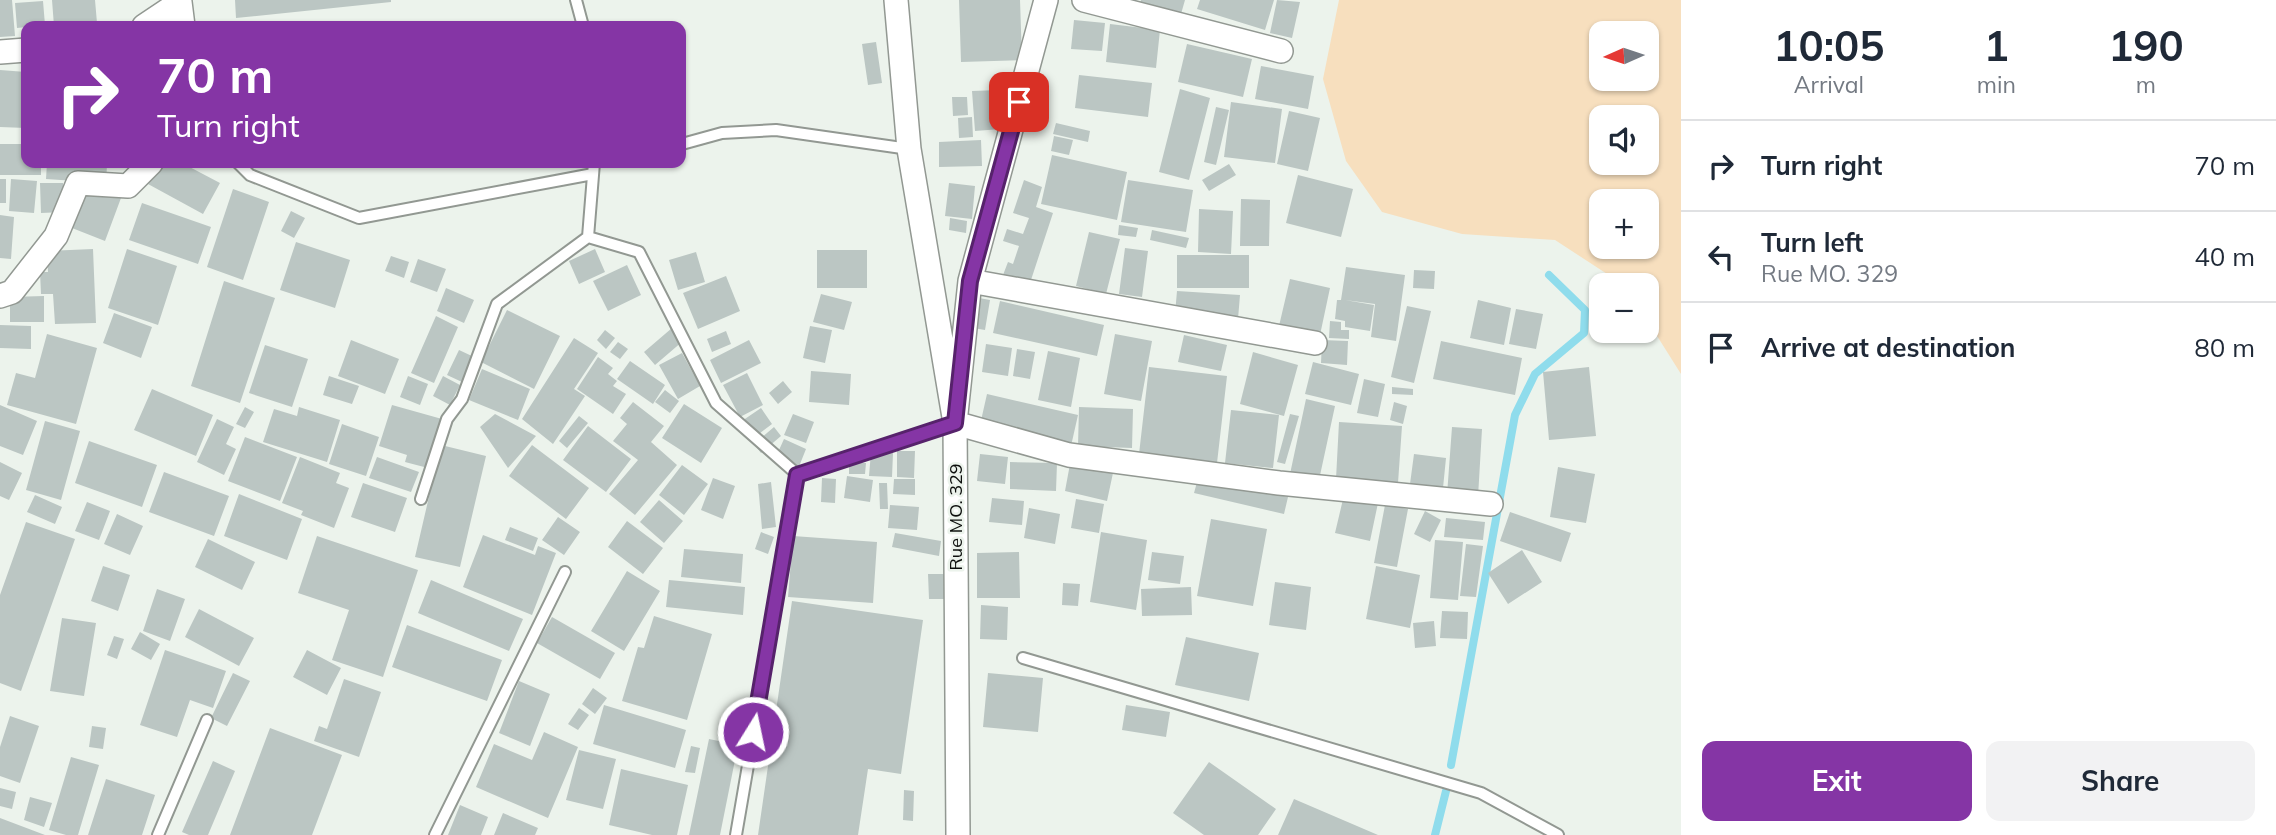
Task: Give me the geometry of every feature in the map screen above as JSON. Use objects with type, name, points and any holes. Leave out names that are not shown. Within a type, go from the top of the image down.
[{"type":"street","points":[[896,0],[909,149],[955,423],[1069,455],[1279,483],[1491,504]]},
{"type":"street","name":"Rue MO. 329","points":[[958,835],[955,423],[970,281],[1046,0]]},
{"type":"street","points":[[1084,0],[1281,51]]},
{"type":"street","points":[[152,21],[180,2],[182,21]]},
{"type":"street","points":[[0,52],[21,50]]},
{"type":"street","points":[[0,296],[12,292],[56,236],[78,183],[128,186],[146,168]]},
{"type":"street","points":[[970,281],[1315,343]]},
{"type":"lane","points":[[576,0],[582,21]]},
{"type":"lane","points":[[686,143],[722,133],[776,130],[909,149]]},
{"type":"lane","points":[[244,168],[250,175],[359,218],[594,168],[588,237],[497,304],[463,399],[447,419],[421,499]]},
{"type":"lane","points":[[588,237],[639,252],[716,403],[797,475]]},
{"type":"lane","points":[[797,475],[955,423]]},
{"type":"lane","points":[[736,835],[797,475]]},
{"type":"lane","points":[[435,835],[565,572]]},
{"type":"lane","points":[[1023,659],[1481,793],[1558,835]]},
{"type":"lane","points":[[158,835],[207,720]]},
{"type":"shaded area","points":[[1339,0],[1681,0],[1681,374],[1659,339],[1659,273],[1606,273],[1555,240],[1462,234],[1382,212],[1346,161],[1323,79]]},
{"type":"building","points":[[0,0],[12,0],[15,36],[0,37]]},
{"type":"building","points":[[52,0],[95,0],[97,21],[54,21]]},
{"type":"building","points":[[235,0],[391,0],[391,2],[236,18]]},
{"type":"building","points":[[959,0],[1020,0],[1022,60],[961,62]]},
{"type":"building","points":[[1141,0],[1185,0],[1181,14],[1140,3]]},
{"type":"building","points":[[1200,0],[1274,0],[1265,30],[1197,9]]},
{"type":"building","points":[[1277,0],[1300,2],[1292,38],[1270,33]]},
{"type":"building","points":[[43,1],[45,21],[21,21],[21,28],[17,28],[15,3]]},
{"type":"building","points":[[1074,20],[1105,23],[1102,51],[1071,49]]},
{"type":"building","points":[[1110,24],[1160,30],[1156,68],[1106,62]]},
{"type":"building","points":[[876,42],[882,83],[868,85],[862,44]]},
{"type":"building","points":[[1187,44],[1252,59],[1243,97],[1178,82]]},
{"type":"building","points":[[1261,66],[1314,76],[1308,109],[1255,99]]},
{"type":"building","points":[[0,70],[21,72],[21,128],[0,127]]},
{"type":"building","points":[[1079,75],[1152,83],[1148,117],[1075,108]]},
{"type":"building","points":[[1180,89],[1210,98],[1189,180],[1159,172]]},
{"type":"building","points":[[999,90],[1001,129],[975,131],[972,91]]},
{"type":"building","points":[[952,97],[967,97],[968,115],[953,116]]},
{"type":"building","points":[[1231,102],[1282,109],[1275,163],[1224,157]]},
{"type":"building","points":[[1216,107],[1229,110],[1216,165],[1204,162]]},
{"type":"building","points":[[1289,111],[1320,118],[1308,171],[1277,164]]},
{"type":"building","points":[[972,117],[973,137],[959,138],[958,118]]},
{"type":"building","points":[[1056,123],[1090,131],[1088,142],[1053,134]]},
{"type":"building","points":[[1054,136],[1073,140],[1069,155],[1051,151]]},
{"type":"building","points":[[981,140],[982,166],[939,167],[939,142]]},
{"type":"building","points":[[0,144],[21,144],[21,168],[41,168],[41,175],[0,175]]},
{"type":"building","points":[[1052,155],[1127,172],[1117,220],[1041,204]]},
{"type":"building","points":[[1229,164],[1236,175],[1209,191],[1202,180]]},
{"type":"building","points":[[47,168],[107,168],[106,183],[46,179]]},
{"type":"building","points":[[156,168],[192,168],[220,183],[203,214],[148,184]]},
{"type":"building","points":[[1298,175],[1353,189],[1341,237],[1286,223]]},
{"type":"building","points":[[0,179],[6,179],[6,203],[0,203]]},
{"type":"building","points":[[11,179],[37,181],[34,213],[9,211]]},
{"type":"building","points":[[1024,180],[1042,187],[1036,207],[1053,213],[1030,283],[1003,275],[1008,262],[1013,264],[1019,246],[1003,241],[1007,229],[1023,234],[1029,218],[1013,213]]},
{"type":"building","points":[[1128,180],[1193,190],[1186,232],[1121,222]]},
{"type":"building","points":[[40,183],[63,183],[64,212],[41,213]]},
{"type":"building","points":[[949,183],[975,186],[972,219],[945,216]]},
{"type":"building","points":[[88,185],[121,198],[105,241],[72,228]]},
{"type":"building","points":[[233,189],[269,202],[243,280],[207,267]]},
{"type":"building","points":[[1241,199],[1270,200],[1269,246],[1240,246]]},
{"type":"building","points":[[142,203],[211,227],[198,264],[129,240]]},
{"type":"building","points":[[1199,209],[1233,211],[1231,254],[1198,252]]},
{"type":"building","points":[[291,211],[305,218],[294,238],[281,231]]},
{"type":"building","points":[[0,215],[14,217],[11,259],[0,258]]},
{"type":"building","points":[[950,218],[967,221],[966,233],[949,230]]},
{"type":"building","points":[[1119,225],[1138,228],[1136,237],[1118,235]]},
{"type":"building","points":[[1152,230],[1189,238],[1186,248],[1150,240]]},
{"type":"building","points":[[1089,232],[1120,239],[1106,294],[1076,286]]},
{"type":"building","points":[[296,242],[350,260],[335,308],[280,290]]},
{"type":"building","points":[[1125,248],[1148,251],[1142,297],[1119,294]]},
{"type":"building","points":[[93,249],[96,323],[55,324],[53,294],[41,294],[40,272],[48,272],[47,251]]},
{"type":"building","points":[[127,249],[177,266],[158,325],[108,308]]},
{"type":"building","points":[[595,249],[605,272],[579,284],[569,261]]},
{"type":"building","points":[[817,250],[867,250],[867,288],[817,288]]},
{"type":"building","points":[[696,252],[705,282],[678,290],[669,260]]},
{"type":"building","points":[[1177,255],[1249,255],[1249,288],[1177,288]]},
{"type":"building","points":[[391,256],[409,262],[404,278],[385,271]]},
{"type":"building","points":[[418,259],[446,269],[437,292],[410,282]]},
{"type":"building","points":[[627,265],[641,295],[608,311],[593,281]]},
{"type":"building","points":[[1346,267],[1405,275],[1396,341],[1371,337],[1375,304],[1345,300],[1374,305],[1370,331],[1345,327],[1345,321],[1335,319]]},
{"type":"building","points":[[1414,270],[1435,271],[1434,289],[1413,288]]},
{"type":"building","points":[[726,276],[740,311],[698,329],[683,293]]},
{"type":"building","points":[[1290,279],[1330,288],[1320,335],[1279,326]]},
{"type":"building","points":[[224,281],[275,298],[240,403],[191,386]]},
{"type":"building","points":[[446,288],[474,300],[464,323],[437,311]]},
{"type":"building","points":[[1177,291],[1240,295],[1238,319],[1175,314]]},
{"type":"building","points":[[821,294],[852,302],[844,330],[813,322]]},
{"type":"building","points":[[44,296],[44,322],[10,322],[10,297]]},
{"type":"building","points":[[979,298],[990,300],[985,330],[973,328]]},
{"type":"building","points":[[1478,300],[1511,308],[1504,345],[1470,338]]},
{"type":"building","points":[[1000,301],[1104,325],[1097,356],[993,333]]},
{"type":"building","points":[[1407,306],[1431,311],[1414,383],[1391,377]]},
{"type":"building","points":[[1516,309],[1543,314],[1536,349],[1509,344]]},
{"type":"building","points":[[507,310],[560,336],[534,389],[481,362]]},
{"type":"building","points":[[114,313],[152,327],[141,358],[103,343]]},
{"type":"building","points":[[436,316],[458,327],[434,383],[411,373]]},
{"type":"building","points":[[1330,321],[1341,322],[1341,330],[1349,330],[1349,339],[1329,338]]},
{"type":"building","points":[[0,325],[31,326],[31,349],[0,348]]},
{"type":"building","points":[[810,326],[832,330],[825,363],[803,358]]},
{"type":"building","points":[[672,328],[683,341],[655,365],[644,352]]},
{"type":"building","points":[[605,330],[615,338],[606,349],[597,340]]},
{"type":"building","points":[[726,331],[731,344],[712,352],[707,339]]},
{"type":"building","points":[[47,334],[97,348],[76,424],[7,405],[16,373],[35,378]]},
{"type":"building","points":[[1115,334],[1152,341],[1141,401],[1104,394]]},
{"type":"building","points":[[1184,335],[1227,345],[1221,371],[1178,362]]},
{"type":"building","points":[[574,338],[598,353],[574,389],[585,396],[553,444],[522,419]]},
{"type":"building","points":[[351,340],[399,359],[385,394],[338,376]]},
{"type":"building","points":[[749,340],[761,363],[721,383],[710,360]]},
{"type":"building","points":[[1322,340],[1348,341],[1347,365],[1321,363]]},
{"type":"building","points":[[1441,341],[1522,358],[1515,395],[1433,379]]},
{"type":"building","points":[[618,342],[628,349],[620,359],[610,352]]},
{"type":"building","points":[[986,344],[1012,348],[1008,376],[982,372]]},
{"type":"building","points":[[265,345],[308,359],[292,407],[249,393]]},
{"type":"building","points":[[1017,349],[1035,352],[1030,379],[1013,376]]},
{"type":"building","points":[[459,350],[474,357],[462,382],[447,375]]},
{"type":"building","points":[[1048,351],[1080,358],[1071,407],[1038,400]]},
{"type":"building","points":[[1253,352],[1298,365],[1284,416],[1240,404]]},
{"type":"building","points":[[682,353],[700,386],[678,399],[659,365]]},
{"type":"building","points":[[598,357],[613,368],[608,374],[617,381],[613,386],[626,394],[613,414],[577,389]]},
{"type":"building","points":[[630,361],[665,385],[653,404],[617,379]]},
{"type":"building","points":[[1313,362],[1359,374],[1351,405],[1305,394]]},
{"type":"building","points":[[1149,367],[1227,376],[1217,463],[1139,454]]},
{"type":"building","points":[[1589,367],[1596,436],[1549,440],[1543,372]]},
{"type":"building","points":[[482,369],[530,389],[518,420],[469,400]]},
{"type":"building","points":[[811,371],[851,374],[849,405],[809,402]]},
{"type":"building","points":[[747,373],[763,405],[740,417],[723,385]]},
{"type":"building","points":[[329,376],[359,386],[352,404],[323,395]]},
{"type":"building","points":[[408,376],[428,384],[420,405],[400,397]]},
{"type":"building","points":[[443,376],[460,385],[450,405],[433,396]]},
{"type":"building","points":[[1364,379],[1385,384],[1378,417],[1357,413]]},
{"type":"building","points":[[783,381],[792,392],[778,404],[769,393]]},
{"type":"building","points":[[1392,387],[1413,389],[1413,395],[1392,394]]},
{"type":"building","points":[[152,389],[213,415],[196,456],[134,430]]},
{"type":"building","points":[[665,390],[679,401],[670,413],[655,402]]},
{"type":"building","points":[[987,394],[1078,415],[1071,446],[980,425]]},
{"type":"building","points":[[1306,399],[1335,406],[1319,480],[1290,474]]},
{"type":"building","points":[[633,402],[664,426],[651,442],[677,465],[635,515],[609,494],[638,460],[613,441],[627,424],[620,418]]},
{"type":"building","points":[[1394,402],[1407,406],[1403,424],[1390,420]]},
{"type":"building","points":[[684,404],[722,428],[701,463],[662,438]]},
{"type":"building","points":[[0,405],[37,421],[23,455],[0,446]]},
{"type":"building","points":[[392,405],[442,419],[428,468],[405,462],[407,455],[379,446]]},
{"type":"building","points":[[245,407],[254,412],[245,428],[236,424]]},
{"type":"building","points":[[299,407],[340,420],[327,462],[263,442],[274,409],[297,416]]},
{"type":"building","points":[[1079,407],[1133,409],[1132,448],[1078,446]]},
{"type":"building","points":[[761,408],[772,424],[751,440],[739,423]]},
{"type":"building","points":[[1231,410],[1279,415],[1273,468],[1225,463]]},
{"type":"building","points":[[495,414],[536,436],[508,468],[480,427]]},
{"type":"building","points":[[793,414],[814,422],[806,443],[784,435]]},
{"type":"building","points":[[1290,414],[1299,416],[1285,464],[1277,462]]},
{"type":"building","points":[[579,416],[588,423],[567,448],[559,441]]},
{"type":"building","points":[[217,419],[234,427],[226,444],[236,449],[224,475],[197,462]]},
{"type":"building","points":[[45,421],[80,431],[61,500],[26,490]]},
{"type":"building","points":[[1339,422],[1402,426],[1398,483],[1336,479]]},
{"type":"building","points":[[342,424],[379,437],[366,476],[329,464]]},
{"type":"building","points":[[588,426],[631,459],[606,492],[563,460]]},
{"type":"building","points":[[774,427],[781,436],[761,453],[754,444]]},
{"type":"building","points":[[1452,427],[1482,429],[1478,497],[1447,495]]},
{"type":"building","points":[[245,437],[297,457],[280,501],[228,481]]},
{"type":"building","points":[[784,439],[806,449],[798,469],[775,459]]},
{"type":"building","points":[[89,441],[157,465],[142,507],[75,483]]},
{"type":"building","points":[[441,445],[486,456],[460,567],[415,557]]},
{"type":"building","points":[[532,445],[589,488],[566,519],[509,476]]},
{"type":"building","points":[[897,451],[915,451],[914,478],[897,477]]},
{"type":"building","points":[[871,452],[893,453],[892,477],[869,476]]},
{"type":"building","points":[[980,454],[1008,457],[1005,484],[977,481]]},
{"type":"building","points":[[1414,454],[1446,458],[1443,488],[1410,484]]},
{"type":"building","points":[[300,457],[340,473],[336,483],[349,488],[334,528],[301,515],[303,511],[282,503]]},
{"type":"building","points":[[377,457],[419,472],[411,492],[369,478]]},
{"type":"building","points":[[0,462],[22,473],[9,500],[0,496]]},
{"type":"building","points":[[1010,462],[1057,463],[1056,491],[1010,489]]},
{"type":"building","points":[[849,463],[866,463],[865,474],[849,474]]},
{"type":"building","points":[[1070,464],[1113,473],[1107,501],[1065,491]]},
{"type":"building","points":[[682,465],[708,484],[684,515],[659,495]]},
{"type":"building","points":[[1558,467],[1595,474],[1586,523],[1550,517]]},
{"type":"building","points":[[164,472],[229,496],[214,536],[149,512]]},
{"type":"building","points":[[1199,475],[1288,497],[1284,514],[1194,493]]},
{"type":"building","points":[[847,476],[873,480],[870,502],[844,498]]},
{"type":"building","points":[[713,478],[735,486],[723,519],[701,510]]},
{"type":"building","points":[[822,478],[836,479],[835,503],[821,502]]},
{"type":"building","points":[[894,479],[915,479],[915,495],[893,494]]},
{"type":"building","points":[[771,482],[776,527],[762,529],[758,484]]},
{"type":"building","points":[[363,483],[407,498],[395,532],[351,517]]},
{"type":"building","points":[[879,483],[887,483],[888,509],[880,509]]},
{"type":"building","points":[[239,494],[302,519],[287,560],[224,536]]},
{"type":"building","points":[[35,495],[62,507],[55,524],[27,512]]},
{"type":"building","points":[[1344,495],[1378,503],[1370,541],[1335,533]]},
{"type":"building","points":[[992,498],[1024,501],[1022,525],[989,522]]},
{"type":"building","points":[[1076,499],[1104,504],[1099,533],[1071,528]]},
{"type":"building","points":[[659,500],[683,521],[664,543],[640,522]]},
{"type":"building","points":[[87,502],[110,511],[99,540],[75,531]]},
{"type":"building","points":[[890,505],[919,507],[917,530],[888,528]]},
{"type":"building","points":[[1385,505],[1408,509],[1397,567],[1374,563]]},
{"type":"building","points":[[1029,508],[1060,514],[1055,544],[1024,538]]},
{"type":"building","points":[[1425,511],[1441,520],[1430,542],[1414,534]]},
{"type":"building","points":[[1510,512],[1571,533],[1561,562],[1500,541]]},
{"type":"building","points":[[117,514],[143,526],[130,555],[104,544]]},
{"type":"building","points":[[558,517],[580,532],[564,555],[542,540]]},
{"type":"building","points":[[1446,518],[1485,522],[1483,540],[1444,537]]},
{"type":"building","points":[[1211,519],[1267,529],[1253,606],[1197,596]]},
{"type":"building","points":[[627,521],[663,548],[643,574],[608,547]]},
{"type":"building","points":[[26,522],[75,539],[21,691],[0,683],[0,595]]},
{"type":"building","points":[[510,527],[538,538],[533,551],[505,540]]},
{"type":"building","points":[[761,532],[774,537],[768,554],[755,549]]},
{"type":"building","points":[[1101,532],[1147,540],[1136,610],[1090,602]]},
{"type":"building","points":[[895,533],[941,541],[939,556],[892,547]]},
{"type":"building","points":[[483,535],[535,555],[538,546],[556,553],[532,615],[463,587]]},
{"type":"building","points":[[317,536],[418,570],[383,677],[332,660],[349,610],[298,593]]},
{"type":"building","points":[[793,536],[877,542],[873,603],[788,597]]},
{"type":"building","points":[[208,539],[255,562],[242,590],[195,567]]},
{"type":"building","points":[[1435,540],[1463,542],[1458,600],[1430,598]]},
{"type":"building","points":[[1466,544],[1483,546],[1476,597],[1460,596]]},
{"type":"building","points":[[684,549],[743,554],[741,583],[681,577]]},
{"type":"building","points":[[1522,550],[1542,582],[1508,604],[1488,573]]},
{"type":"building","points":[[1019,552],[1020,598],[977,598],[977,553]]},
{"type":"building","points":[[1152,552],[1184,556],[1180,584],[1148,580]]},
{"type":"building","points":[[103,566],[130,575],[118,611],[91,601]]},
{"type":"building","points":[[1376,566],[1420,575],[1410,628],[1366,619]]},
{"type":"building","points":[[627,571],[660,591],[624,651],[591,631]]},
{"type":"building","points":[[928,574],[944,574],[945,599],[929,599]]},
{"type":"building","points":[[431,580],[523,619],[509,651],[418,613]]},
{"type":"building","points":[[669,580],[745,587],[743,615],[666,607]]},
{"type":"building","points":[[1275,582],[1311,587],[1306,630],[1269,625]]},
{"type":"building","points":[[1063,583],[1080,584],[1078,606],[1062,605]]},
{"type":"building","points":[[1191,587],[1192,615],[1142,616],[1141,589]]},
{"type":"building","points":[[157,589],[185,599],[170,641],[143,631]]},
{"type":"building","points":[[792,601],[923,620],[901,774],[868,769],[858,835],[758,835]]},
{"type":"building","points":[[981,605],[1008,607],[1007,640],[980,639]]},
{"type":"building","points":[[199,609],[254,638],[239,666],[185,637]]},
{"type":"building","points":[[1442,611],[1468,612],[1467,639],[1440,638]]},
{"type":"building","points":[[654,616],[712,634],[687,720],[622,701],[638,647],[644,648]]},
{"type":"building","points":[[552,617],[615,653],[600,679],[537,643]]},
{"type":"building","points":[[62,618],[96,623],[84,696],[50,691]]},
{"type":"building","points":[[1434,621],[1436,646],[1415,648],[1413,623]]},
{"type":"building","points":[[407,625],[502,660],[487,701],[392,667]]},
{"type":"building","points":[[140,632],[160,644],[151,660],[131,649]]},
{"type":"building","points":[[114,636],[124,639],[117,659],[107,655]]},
{"type":"building","points":[[1186,637],[1259,653],[1249,701],[1175,685]]},
{"type":"building","points":[[165,650],[226,671],[213,708],[190,700],[177,737],[140,725]]},
{"type":"building","points":[[307,650],[341,668],[327,695],[293,677]]},
{"type":"building","points":[[233,673],[250,681],[227,726],[211,718]]},
{"type":"building","points":[[988,673],[1043,678],[1038,732],[983,727]]},
{"type":"building","points":[[344,679],[381,692],[359,757],[314,741],[319,726],[327,729]]},
{"type":"building","points":[[519,681],[550,694],[530,746],[499,733]]},
{"type":"building","points":[[593,688],[607,698],[595,714],[582,704]]},
{"type":"building","points":[[604,705],[686,730],[675,768],[593,744]]},
{"type":"building","points":[[1126,705],[1170,712],[1166,737],[1122,730]]},
{"type":"building","points":[[579,708],[589,715],[578,730],[568,724]]},
{"type":"building","points":[[10,716],[39,726],[20,783],[0,776],[0,747]]},
{"type":"building","points":[[92,726],[106,728],[103,749],[89,747]]},
{"type":"building","points":[[270,728],[342,755],[312,835],[230,835]]},
{"type":"building","points":[[544,732],[578,747],[548,818],[476,787],[494,744],[532,760]]},
{"type":"building","points":[[709,739],[738,745],[720,835],[689,835]]},
{"type":"building","points":[[691,746],[700,748],[695,773],[685,772]]},
{"type":"building","points":[[579,750],[616,759],[603,809],[566,800]]},
{"type":"building","points":[[71,757],[99,765],[78,835],[49,830]]},
{"type":"building","points":[[213,761],[235,771],[208,835],[189,835],[182,832]]},
{"type":"building","points":[[1209,762],[1276,809],[1258,835],[1204,835],[1173,813]]},
{"type":"building","points":[[621,769],[688,785],[677,835],[652,835],[609,825]]},
{"type":"building","points":[[106,779],[155,795],[142,835],[88,835]]},
{"type":"building","points":[[0,788],[16,792],[12,809],[0,806]]},
{"type":"building","points":[[904,790],[914,791],[913,821],[903,820]]},
{"type":"building","points":[[30,797],[52,803],[44,827],[24,820]]},
{"type":"building","points":[[1294,799],[1378,835],[1278,835]]},
{"type":"building","points":[[460,805],[488,817],[481,835],[448,835]]},
{"type":"building","points":[[503,813],[538,828],[535,835],[494,835]]},
{"type":"building","points":[[0,818],[45,835],[0,835]]},
{"type":"waterway","points":[[1451,765],[1515,415],[1535,374],[1584,333],[1585,310],[1549,275]]},
{"type":"waterway","points":[[1435,835],[1446,791]]},
{"type":"route","points":[[753,732],[797,475],[955,423],[970,281],[1019,102]]}]
